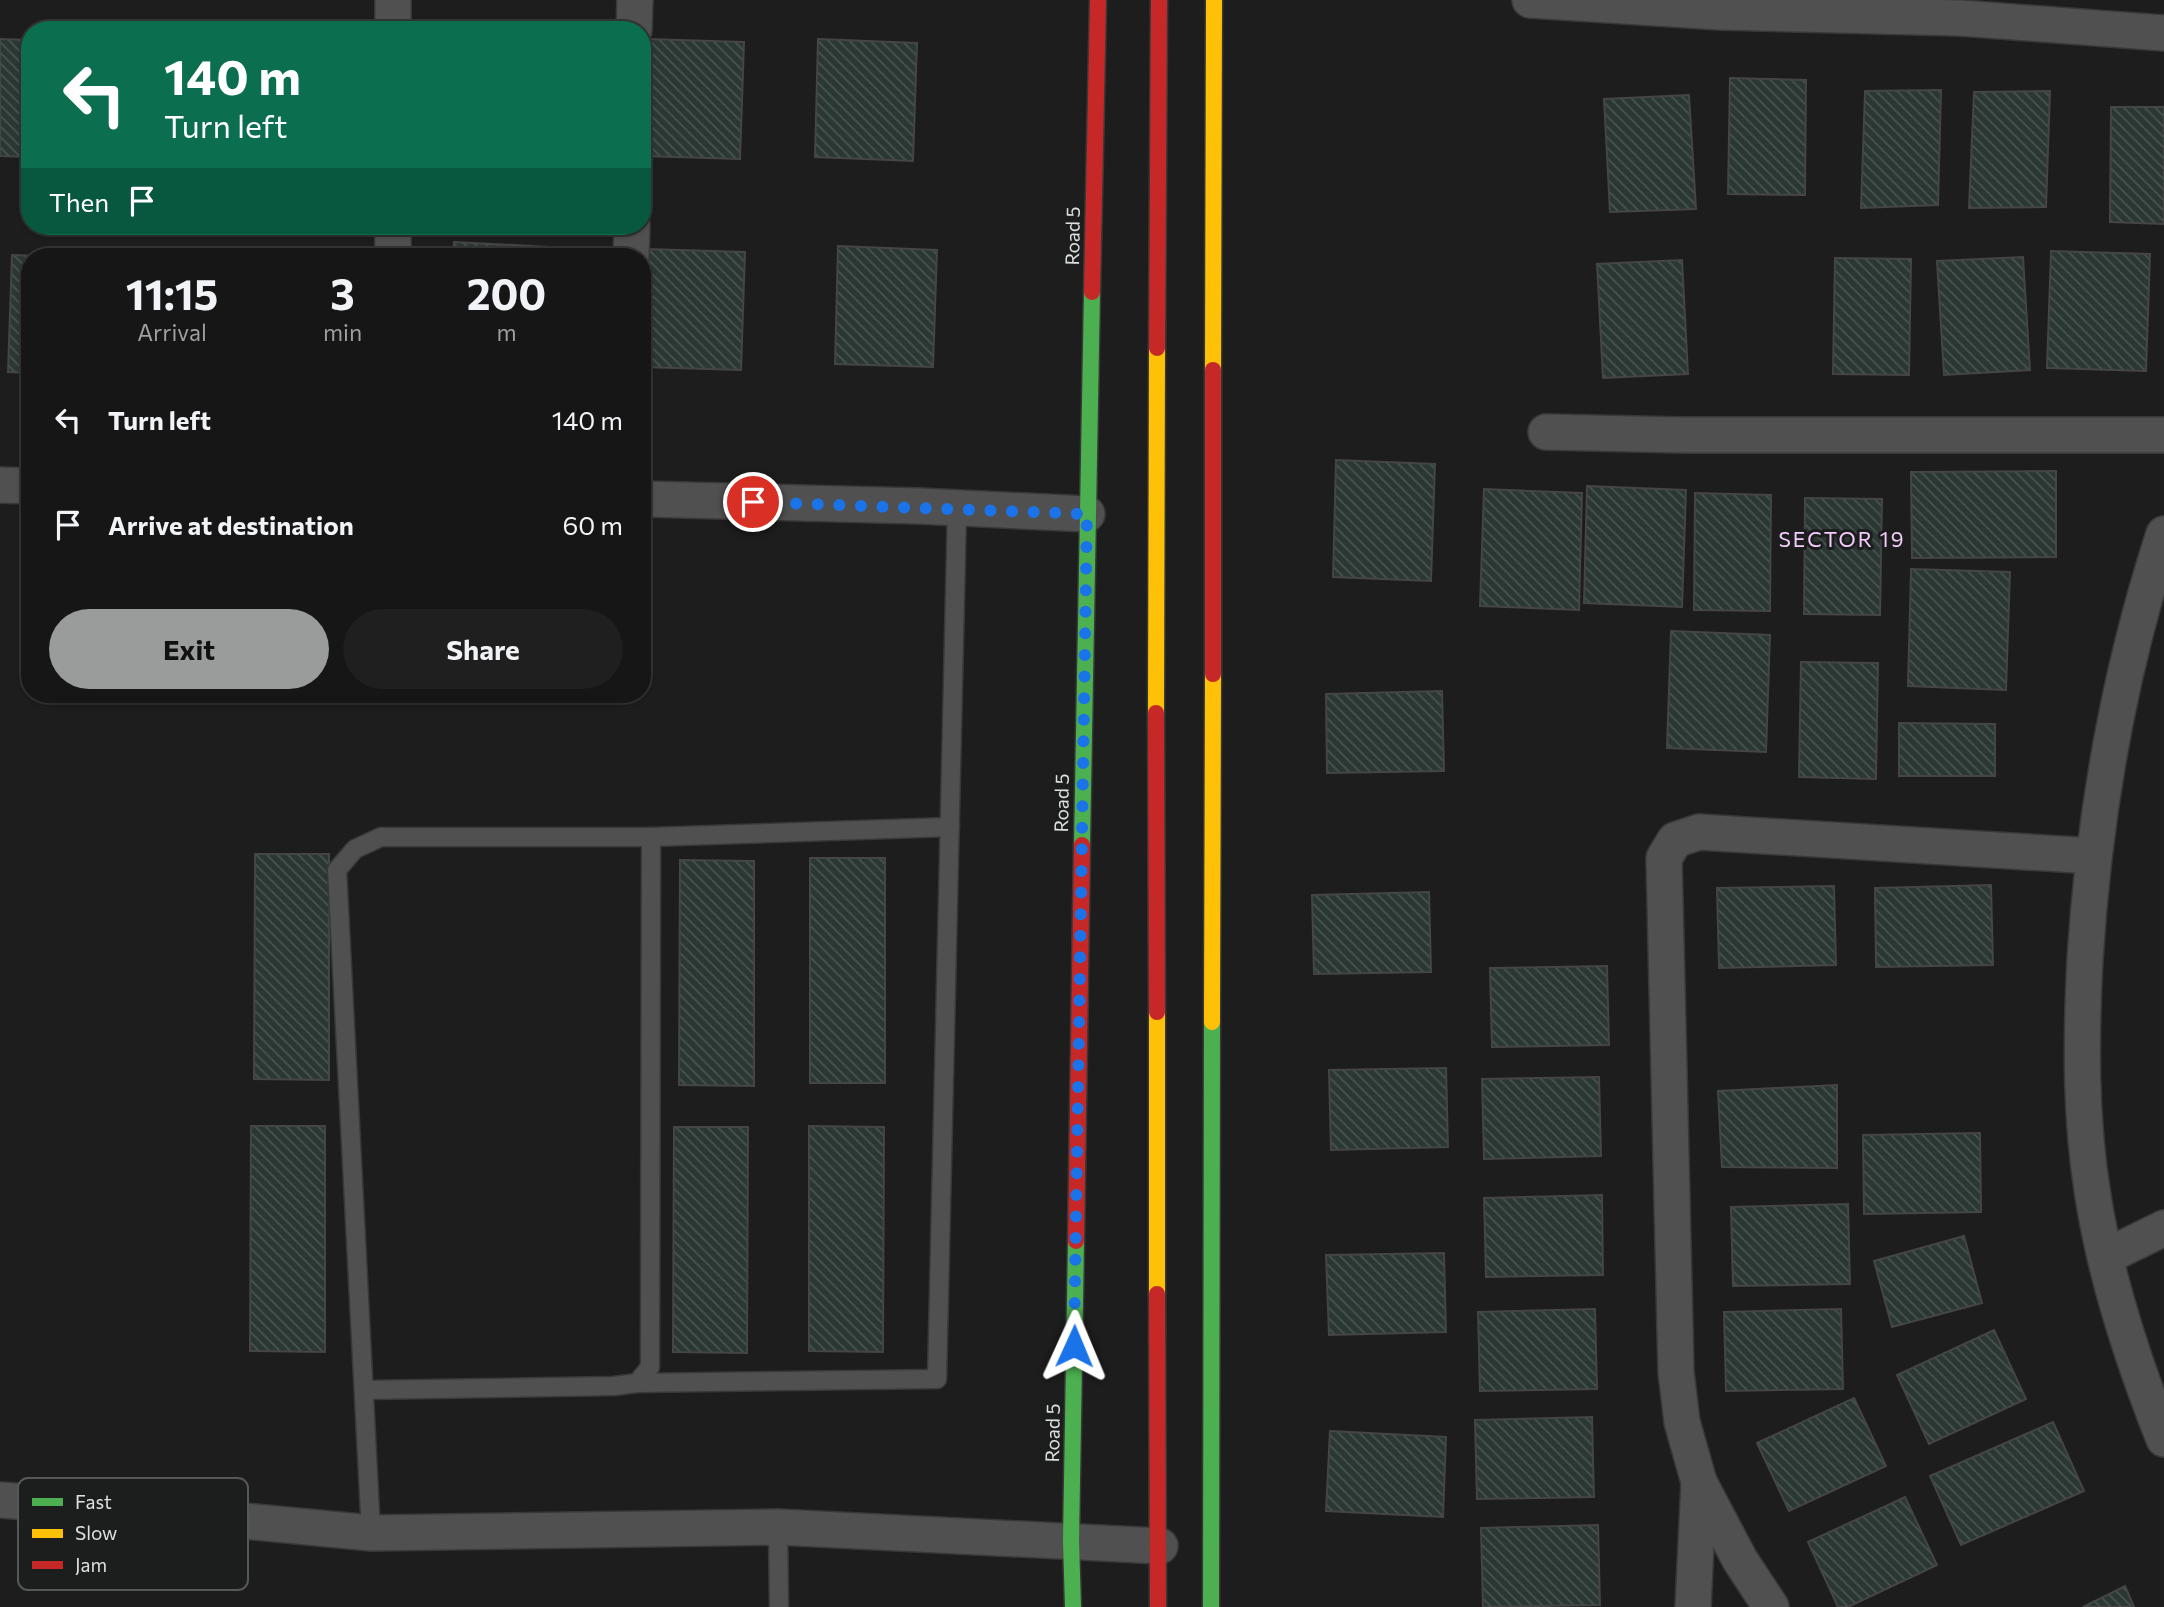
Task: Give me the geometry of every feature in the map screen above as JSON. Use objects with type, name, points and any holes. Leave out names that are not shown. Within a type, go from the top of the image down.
[{"type":"street","points":[[393,0],[393,21]]},
{"type":"street","points":[[635,0],[635,21]]},
{"type":"street","name":"Road 5","points":[[1073,1607],[1071,1541],[1098,0]]},
{"type":"street","points":[[1158,1607],[1160,1546],[1156,483],[1159,0]]},
{"type":"street","points":[[1210,1607],[1214,0]]},
{"type":"street","points":[[1530,0],[1724,6],[1960,18],[2164,33]]},
{"type":"street","points":[[1546,432],[1682,435],[2164,435]]},
{"type":"street","points":[[0,485],[21,486]]},
{"type":"street","points":[[651,499],[1087,514]]},
{"type":"street","points":[[2164,534],[2143,600],[2116,714],[2094,856],[2081,1049],[2083,1115],[2093,1196],[2105,1256],[2136,1370],[2164,1439]]},
{"type":"street","points":[[1770,1607],[1740,1560],[1699,1482],[1682,1422],[1676,1372],[1664,858],[1675,840],[1699,832],[2094,856]]},
{"type":"street","points":[[2105,1256],[2164,1228]]},
{"type":"street","points":[[1693,1607],[1699,1482]]},
{"type":"street","points":[[0,1500],[18,1501]]},
{"type":"street","points":[[248,1521],[371,1533],[778,1527],[1160,1546]]},
{"type":"lane","points":[[364,1390],[614,1386],[637,1382],[937,1379],[957,508]]},
{"type":"lane","points":[[371,1533],[337,870],[355,849],[381,837],[651,837],[950,827]]},
{"type":"lane","points":[[637,1382],[650,1367],[651,837]]},
{"type":"lane","points":[[778,1527],[779,1607]]},
{"type":"building","points":[[0,39],[21,40],[21,157],[0,156]]},
{"type":"building","points":[[651,39],[744,42],[740,159],[651,156]]},
{"type":"building","points":[[818,39],[917,43],[913,161],[815,157]]},
{"type":"building","points":[[1730,78],[1806,80],[1805,195],[1728,194]]},
{"type":"building","points":[[1941,90],[1938,205],[1861,208],[1865,91]]},
{"type":"building","points":[[2050,91],[2046,207],[1969,208],[1974,92]]},
{"type":"building","points":[[1689,95],[1696,209],[1610,212],[1604,99]]},
{"type":"building","points":[[2111,107],[2164,107],[2164,224],[2110,222]]},
{"type":"building","points":[[454,242],[549,247],[549,248],[454,248]]},
{"type":"building","points":[[838,246],[937,250],[933,367],[835,364]]},
{"type":"building","points":[[651,249],[745,252],[741,370],[651,367]]},
{"type":"building","points":[[2051,251],[2150,254],[2146,371],[2047,368]]},
{"type":"building","points":[[12,255],[21,255],[21,373],[8,372]]},
{"type":"building","points":[[2023,257],[2030,370],[1944,375],[1937,261]]},
{"type":"building","points":[[1835,258],[1911,259],[1909,375],[1833,374]]},
{"type":"building","points":[[1682,260],[1688,374],[1603,378],[1597,264]]},
{"type":"building","points":[[1336,460],[1435,464],[1431,581],[1333,577]]},
{"type":"building","points":[[2056,471],[2056,557],[1912,558],[1911,472]]},
{"type":"building","points":[[1587,486],[1686,490],[1682,607],[1584,603]]},
{"type":"building","points":[[1484,489],[1582,493],[1579,610],[1480,606]]},
{"type":"building","points":[[1695,493],[1771,495],[1770,611],[1694,610]]},
{"type":"building","points":[[1805,498],[1882,499],[1880,615],[1804,614]]},
{"type":"building","points":[[1911,569],[2010,572],[2006,690],[1908,686]]},
{"type":"building","points":[[1671,631],[1770,635],[1766,752],[1667,748]]},
{"type":"building","points":[[1801,662],[1878,663],[1876,779],[1799,777]]},
{"type":"building","points":[[1442,691],[1444,771],[1327,773],[1326,694]]},
{"type":"building","points":[[1899,723],[1995,724],[1995,776],[1899,776]]},
{"type":"building","points":[[255,854],[329,854],[329,1080],[254,1079]]},
{"type":"building","points":[[810,858],[885,858],[885,1083],[810,1083]]},
{"type":"building","points":[[680,860],[754,861],[754,1086],[679,1085]]},
{"type":"building","points":[[1991,885],[1993,965],[1876,967],[1875,888]]},
{"type":"building","points":[[1834,886],[1836,965],[1719,968],[1717,888]]},
{"type":"building","points":[[1429,892],[1431,972],[1314,974],[1312,895]]},
{"type":"building","points":[[1607,966],[1609,1045],[1492,1047],[1490,968]]},
{"type":"building","points":[[1446,1068],[1448,1147],[1331,1150],[1329,1070]]},
{"type":"building","points":[[1599,1077],[1601,1156],[1484,1159],[1482,1079]]},
{"type":"building","points":[[1837,1085],[1837,1168],[1722,1167],[1718,1091]]},
{"type":"building","points":[[251,1126],[325,1126],[325,1352],[250,1351]]},
{"type":"building","points":[[809,1126],[884,1127],[883,1352],[809,1351]]},
{"type":"building","points":[[674,1127],[748,1127],[747,1353],[673,1352]]},
{"type":"building","points":[[1980,1133],[1981,1212],[1864,1214],[1863,1135]]},
{"type":"building","points":[[1602,1195],[1603,1275],[1486,1277],[1484,1198]]},
{"type":"building","points":[[1848,1204],[1850,1284],[1733,1286],[1731,1207]]},
{"type":"building","points":[[1964,1236],[1982,1303],[1892,1327],[1874,1261]]},
{"type":"building","points":[[1444,1253],[1446,1332],[1329,1335],[1326,1255]]},
{"type":"building","points":[[1595,1309],[1597,1389],[1480,1391],[1478,1312]]},
{"type":"building","points":[[1841,1309],[1843,1389],[1726,1391],[1724,1312]]},
{"type":"building","points":[[1994,1330],[2026,1399],[1929,1444],[1897,1375]]},
{"type":"building","points":[[1854,1398],[1886,1466],[1789,1511],[1757,1443]]},
{"type":"building","points":[[1592,1417],[1594,1497],[1477,1499],[1475,1420]]},
{"type":"building","points":[[2053,1422],[2084,1491],[1961,1545],[1930,1476]]},
{"type":"building","points":[[1330,1431],[1446,1437],[1443,1517],[1326,1511]]},
{"type":"building","points":[[1905,1497],[1937,1565],[1848,1607],[1838,1607],[1808,1542]]},
{"type":"building","points":[[1598,1525],[1600,1605],[1483,1607],[1481,1528]]},
{"type":"building","points":[[2125,1586],[2134,1607],[2083,1607]]},
{"type":"traffic: fast","points":[[1082,845],[1092,292]]},
{"type":"traffic: fast","points":[[1211,1607],[1212,1022]]},
{"type":"traffic: fast","points":[[1073,1607],[1071,1541],[1076,1241]]},
{"type":"traffic: slow","points":[[1213,370],[1214,0]]},
{"type":"traffic: slow","points":[[1156,713],[1157,348]]},
{"type":"traffic: slow","points":[[1212,1022],[1213,674]]},
{"type":"traffic: slow","points":[[1157,1012],[1157,1294]]},
{"type":"traffic: jam","points":[[1092,292],[1098,0]]},
{"type":"traffic: jam","points":[[1157,348],[1159,0]]},
{"type":"traffic: jam","points":[[1213,370],[1213,674]]},
{"type":"traffic: jam","points":[[1156,713],[1157,1012]]},
{"type":"traffic: jam","points":[[1076,1241],[1082,845]]},
{"type":"traffic: jam","points":[[1157,1294],[1158,1607]]},
{"type":"district","name":"SECTOR 19","points":[[1842,538]]},
{"type":"route","points":[[753,502],[1087,514],[1074,1346]]}]
